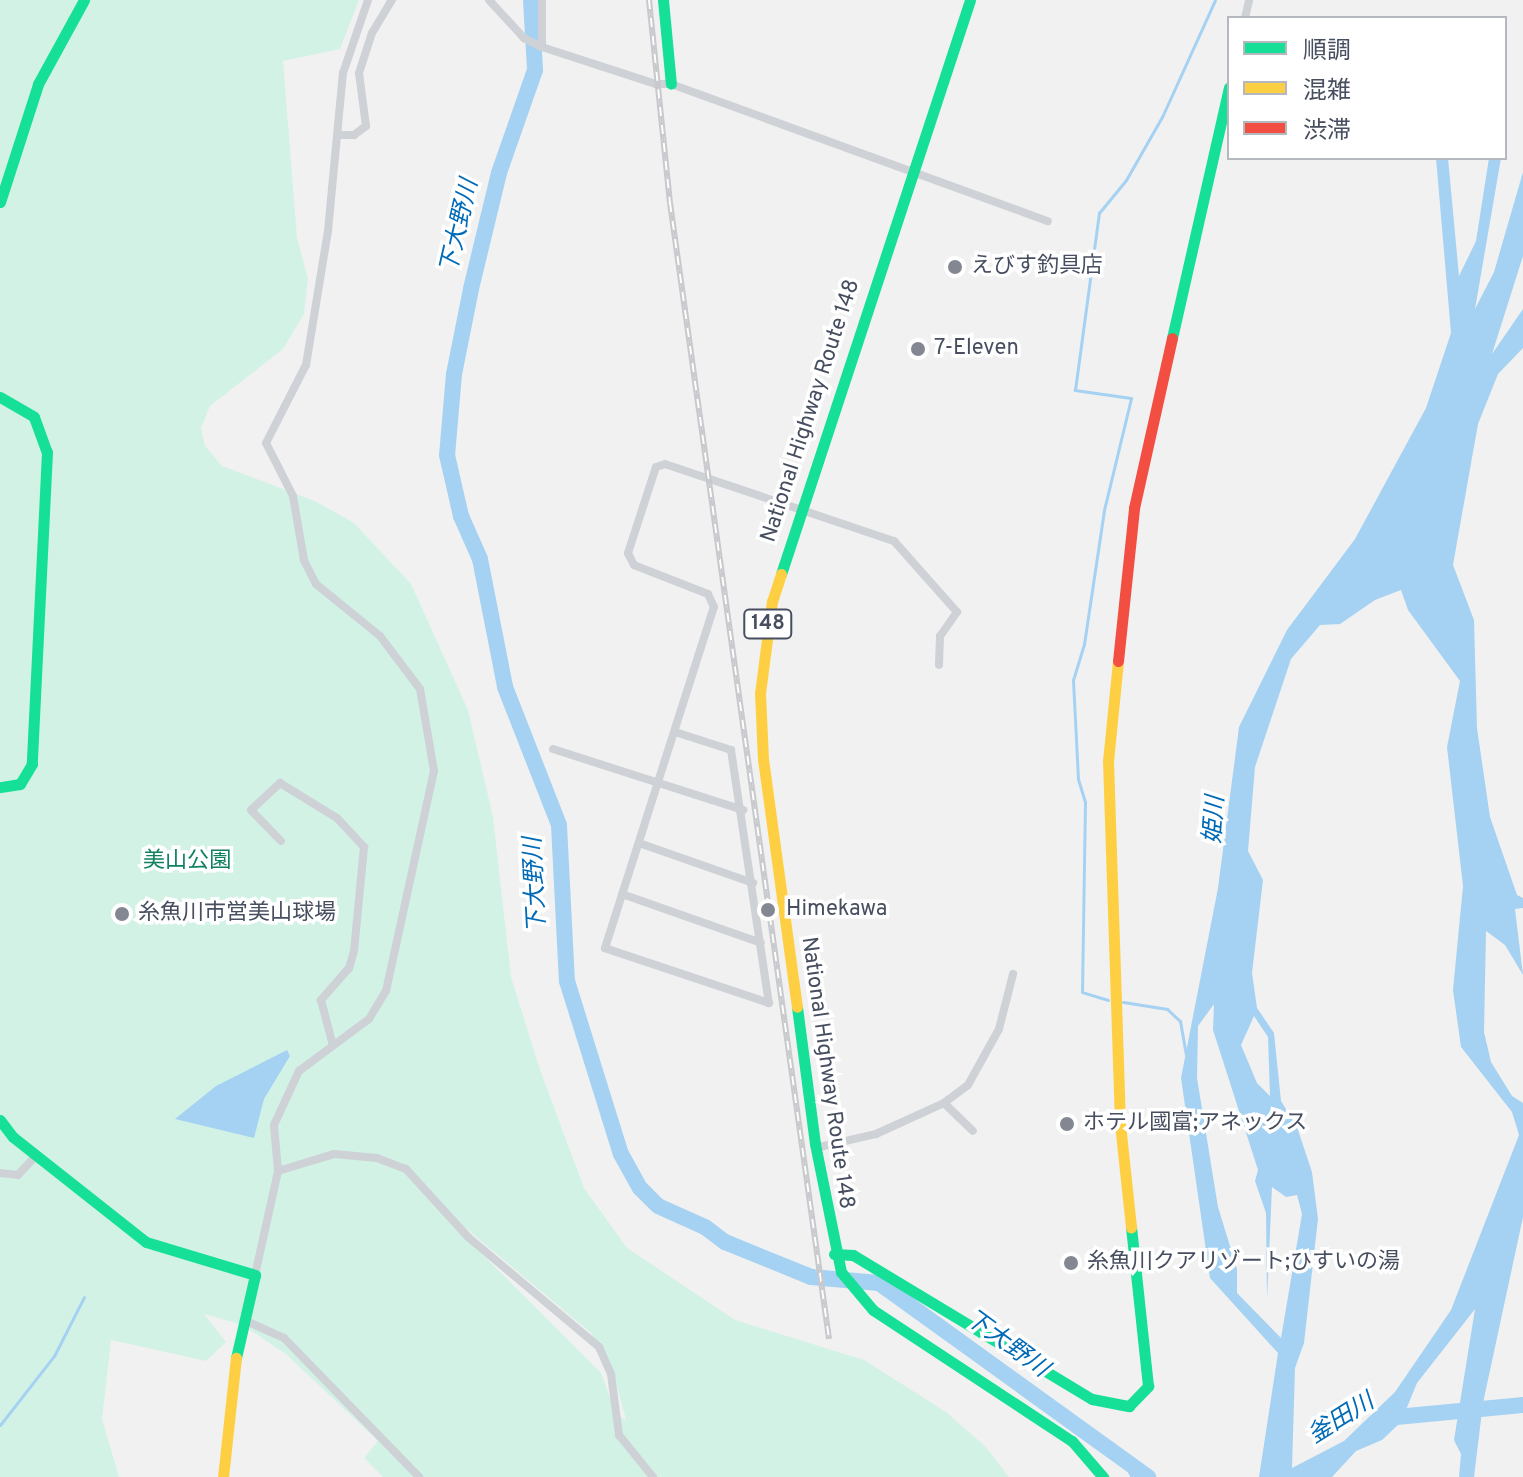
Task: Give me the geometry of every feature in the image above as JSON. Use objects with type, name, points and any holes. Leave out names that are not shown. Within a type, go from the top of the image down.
[{"type":"main road","points":[[0,202],[38,84],[84,0]]},
{"type":"main road","points":[[663,0],[671,84]]},
{"type":"main road","name":"National Highway Route 148","points":[[970,0],[799,510],[766,634],[760,726],[815,1148],[834,1254],[841,1272],[850,1287],[873,1310],[1072,1441],[1103,1477]]},
{"type":"main road","points":[[834,1254],[853,1255],[1092,1399],[1129,1406],[1148,1386],[1120,1124],[1108,761],[1134,508],[1227,96]]},
{"type":"main road","points":[[0,397],[34,417],[47,452],[32,764],[20,784],[0,787]]},
{"type":"main road","points":[[0,1120],[36,1156],[153,1246],[255,1275],[230,1384],[223,1477]]},
{"type":"street","points":[[255,1275],[278,1171],[274,1125],[299,1071],[332,1042],[369,1019],[386,991],[434,771],[420,689],[380,636],[316,584],[304,560],[293,496],[266,443],[306,365],[328,231],[343,73],[368,0]]},
{"type":"street","points":[[337,135],[354,135],[366,126],[359,73],[372,33],[392,0]]},
{"type":"street","points":[[489,0],[524,38],[542,47],[656,84],[671,84],[1048,221]]},
{"type":"street","points":[[542,0],[542,47]]},
{"type":"street","points":[[675,732],[731,750],[743,810],[769,1003],[605,948],[714,607],[708,594],[634,565],[628,553],[650,476],[665,464],[894,541],[916,562],[957,612],[940,636],[939,665]]},
{"type":"street","points":[[553,749],[743,810]]},
{"type":"street","points":[[281,841],[251,810],[280,783],[337,818],[364,847],[354,951],[349,968],[321,1000],[332,1042]]},
{"type":"street","points":[[639,843],[753,883]]},
{"type":"street","points":[[622,894],[761,943]]},
{"type":"street","points":[[815,1148],[876,1134],[944,1103],[968,1085],[994,1039],[1013,974]]},
{"type":"street","points":[[944,1103],[973,1131]]},
{"type":"street","points":[[278,1171],[334,1154],[377,1158],[406,1169],[468,1237],[599,1347],[611,1374],[619,1435],[653,1477]]},
{"type":"street","points":[[0,1173],[18,1175],[36,1156]]},
{"type":"street","points":[[244,1320],[284,1338],[419,1477]]},
{"type":"green space","name":"美山公園","points":[[0,0],[359,0],[340,49],[283,61],[297,238],[308,279],[304,314],[283,349],[210,406],[201,428],[205,446],[222,466],[315,501],[354,523],[411,584],[468,710],[493,817],[511,977],[539,1067],[584,1188],[627,1248],[735,1320],[864,1360],[946,1412],[986,1447],[1009,1477],[383,1477],[364,1458],[378,1441],[287,1355],[243,1325],[204,1314],[226,1342],[206,1361],[111,1340],[102,1419],[119,1477],[0,1477]],"holes":[[[456,1220],[591,1333],[612,1367],[626,1420],[616,1414],[601,1373],[472,1244]]]},
{"type":"water","points":[[1436,160],[1448,160],[1459,276],[1476,241],[1489,160],[1501,160],[1475,309],[1494,272],[1523,172],[1523,256],[1492,354],[1523,309],[1523,348],[1498,374],[1478,424],[1453,565],[1474,620],[1477,728],[1490,817],[1517,895],[1523,898],[1523,908],[1515,909],[1523,975],[1505,945],[1486,931],[1484,1032],[1491,1062],[1512,1096],[1523,1103],[1523,1217],[1483,1403],[1474,1477],[1459,1477],[1461,1454],[1454,1440],[1475,1309],[1417,1383],[1401,1422],[1382,1440],[1356,1451],[1332,1477],[1259,1477],[1278,1353],[1210,1278],[1181,1078],[1218,888],[1239,727],[1287,630],[1355,539],[1426,408],[1451,333]],"holes":[[[1401,590],[1408,610],[1460,681],[1447,747],[1463,886],[1453,990],[1461,1047],[1512,1112],[1519,1135],[1451,1310],[1395,1392],[1344,1441],[1292,1468],[1295,1368],[1304,1343],[1318,1219],[1312,1172],[1297,1127],[1281,1101],[1274,1033],[1257,1008],[1252,973],[1263,880],[1248,851],[1255,767],[1291,659],[1320,625],[1340,624],[1375,600]],[[1214,1004],[1213,1030],[1258,1170],[1255,1181],[1266,1213],[1267,1300],[1272,1187],[1286,1197],[1297,1195],[1302,1214],[1281,1338],[1237,1293],[1237,1269],[1218,1207],[1197,1078],[1198,1026]],[[1254,1016],[1268,1037],[1270,1096],[1257,1083],[1241,1045]]]},
{"type":"water","points":[[287,1050],[290,1056],[264,1099],[254,1138],[175,1119],[216,1086]]},
{"type":"waterway","name":"下大野川","points":[[531,0],[535,70],[499,173],[471,289],[454,374],[447,455],[461,516],[480,559],[505,687],[559,825],[567,981],[621,1154],[640,1188],[658,1206],[705,1227],[725,1242],[811,1277],[879,1283],[1148,1477]]},
{"type":"waterway","points":[[1108,1000],[1082,992],[1085,802],[1078,779],[1073,680],[1084,644],[1104,510],[1131,398],[1075,390],[1099,213],[1126,180],[1162,117],[1215,0]]},
{"type":"waterway","points":[[1123,1002],[1167,1009],[1180,1021],[1186,1054]]},
{"type":"waterway","points":[[0,1425],[54,1356],[84,1297]]},
{"type":"waterway","name":"釜田川","points":[[1386,1418],[1523,1405]]},
{"type":"waterway","name":"下大野川","points":[[1119,1452],[1132,1477]]},
{"type":"railway","points":[[649,0],[670,203],[829,1339]]},
{"type":"traffic: fast","points":[[0,202],[38,84],[84,0]]},
{"type":"traffic: fast","points":[[663,0],[671,84]]},
{"type":"traffic: fast","points":[[781,574],[970,0]]},
{"type":"traffic: fast","points":[[1172,338],[1227,96]]},
{"type":"traffic: fast","points":[[0,397],[34,417],[47,452],[32,764],[20,784],[0,787]]},
{"type":"traffic: fast","points":[[797,1007],[815,1144],[841,1272],[873,1310],[1072,1441],[1103,1477]]},
{"type":"traffic: fast","points":[[0,1120],[13,1137],[146,1242],[255,1275],[236,1358]]},
{"type":"traffic: fast","points":[[834,1254],[853,1255],[1092,1399],[1129,1406],[1148,1386],[1131,1227]]},
{"type":"traffic: slow","points":[[781,574],[772,601],[760,693],[763,759],[797,1007]]},
{"type":"traffic: slow","points":[[1118,661],[1108,761],[1120,1124],[1131,1227]]},
{"type":"traffic: slow","points":[[223,1477],[236,1358]]},
{"type":"traffic: jam","points":[[1118,661],[1134,508],[1172,338]]},
{"type":"place","name":"えびす釣具店","points":[[955,267]]},
{"type":"place","name":"7-Eleven","points":[[918,349]]},
{"type":"place","name":"Himekawa","points":[[768,910]]},
{"type":"place","name":"糸魚川市営美山球場","points":[[122,914]]},
{"type":"place","name":"ホテル國富;アネックス","points":[[1067,1124]]},
{"type":"place","name":"糸魚川クアリゾート;ひすいの湯","points":[[1071,1263]]},
{"type":"water label","name":"姫川","points":[[1216,820]]}]
